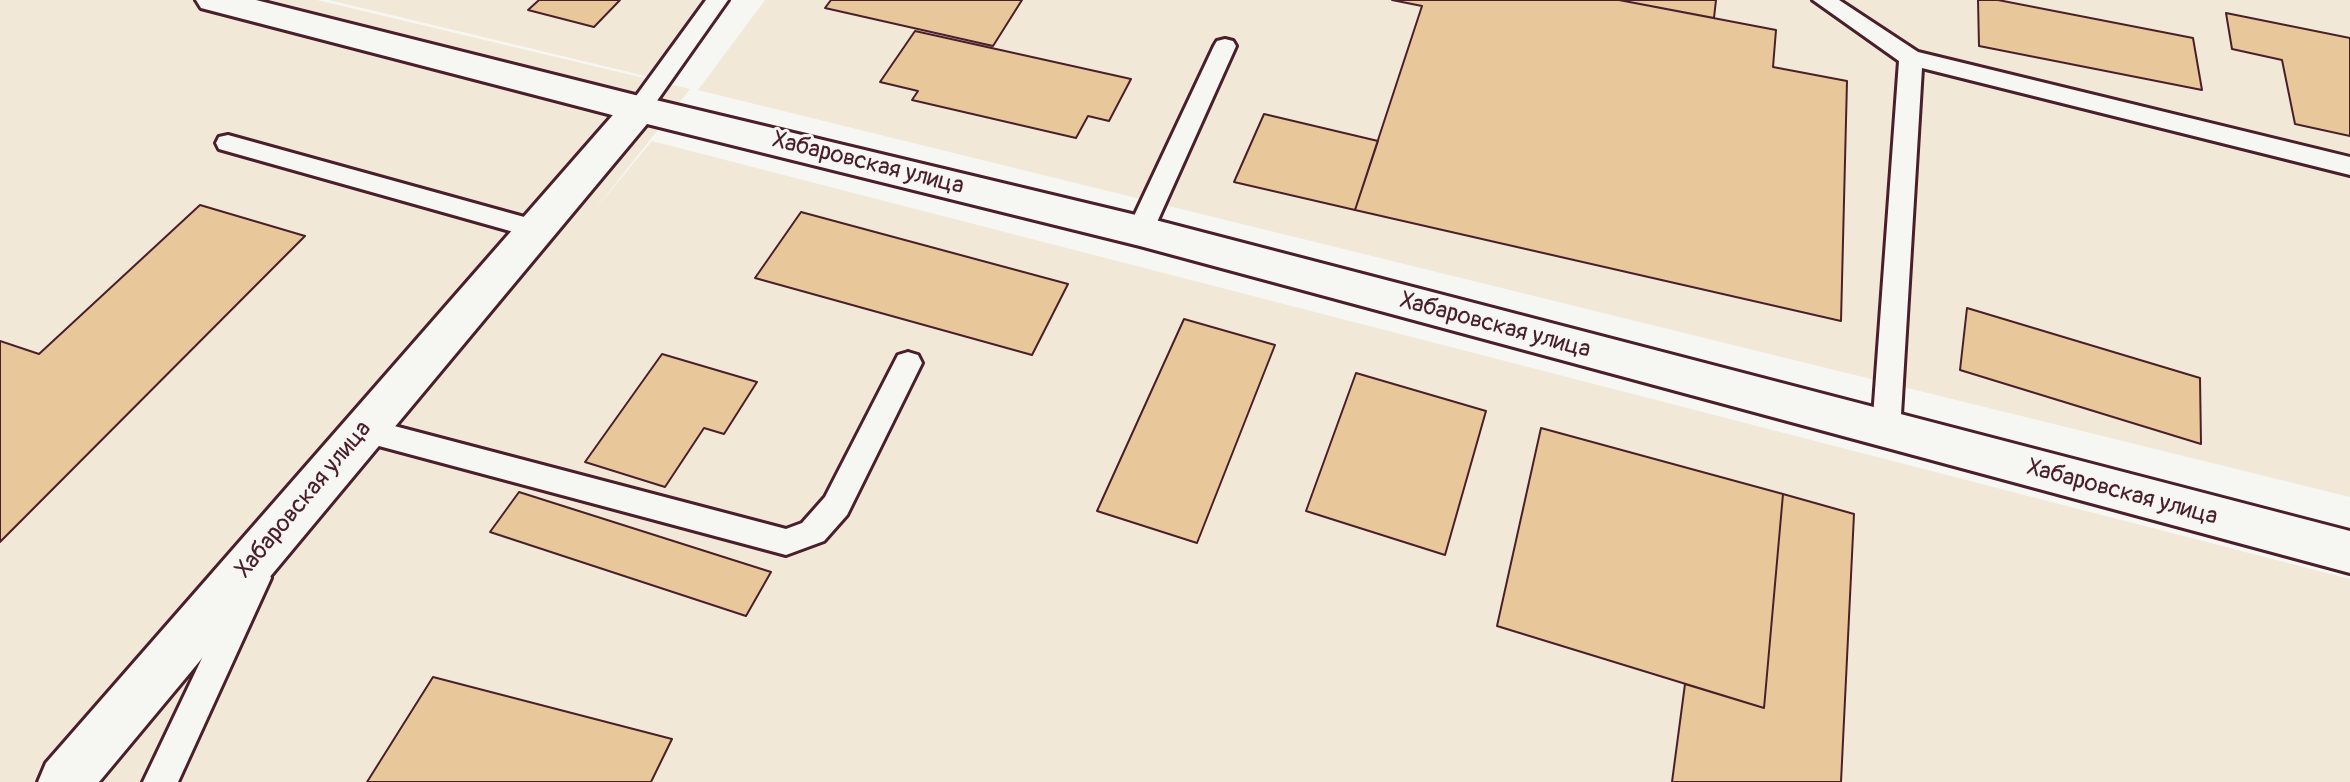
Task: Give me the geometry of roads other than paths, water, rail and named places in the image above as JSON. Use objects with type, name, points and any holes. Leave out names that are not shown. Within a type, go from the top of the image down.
[{"type":"street","name":"Хабаровская улица","points":[[213,0],[639,109],[1140,231],[2350,552]]},
{"type":"street","name":"Хабаровская улица","points":[[65,782],[639,109]]},
{"type":"lane","points":[[639,109],[717,0]]},
{"type":"lane","points":[[1824,0],[1911,58],[2350,166]]},
{"type":"lane","points":[[1140,231],[1225,46]]},
{"type":"lane","points":[[1886,431],[1911,58]]},
{"type":"lane","points":[[228,143],[535,229]]},
{"type":"lane","points":[[364,430],[786,542],[813,532],[836,506],[908,363]]},
{"type":"lane","points":[[160,782],[279,530]]}]
